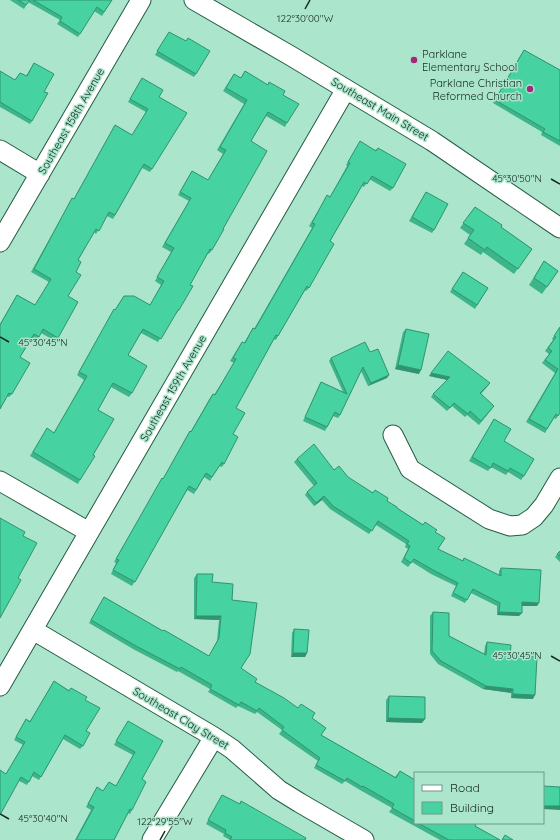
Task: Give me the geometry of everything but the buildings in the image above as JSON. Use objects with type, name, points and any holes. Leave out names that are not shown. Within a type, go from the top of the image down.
[{"type":"street","name":"Southeast 158th Avenue","points":[[0,242],[142,0]]},
{"type":"street","name":"Southeast Main Street","points":[[194,0],[291,56],[432,141],[560,228]]},
{"type":"street","name":"Southeast 159th Avenue","points":[[0,686],[346,89]]},
{"type":"street","points":[[0,150],[40,174]]},
{"type":"street","points":[[393,436],[410,469],[489,519],[510,526],[522,525],[534,517],[544,505],[560,478]]},
{"type":"street","points":[[0,481],[88,532]]},
{"type":"street","name":"Southeast Clay Street","points":[[33,630],[214,736],[232,749],[279,790],[364,840]]},
{"type":"street","points":[[152,840],[214,736]]},
{"type":"place","name":"Parklane Elementary School","points":[[414,60]]},
{"type":"place","name":"Parklane Christian Reformed Church","points":[[530,89]]}]
